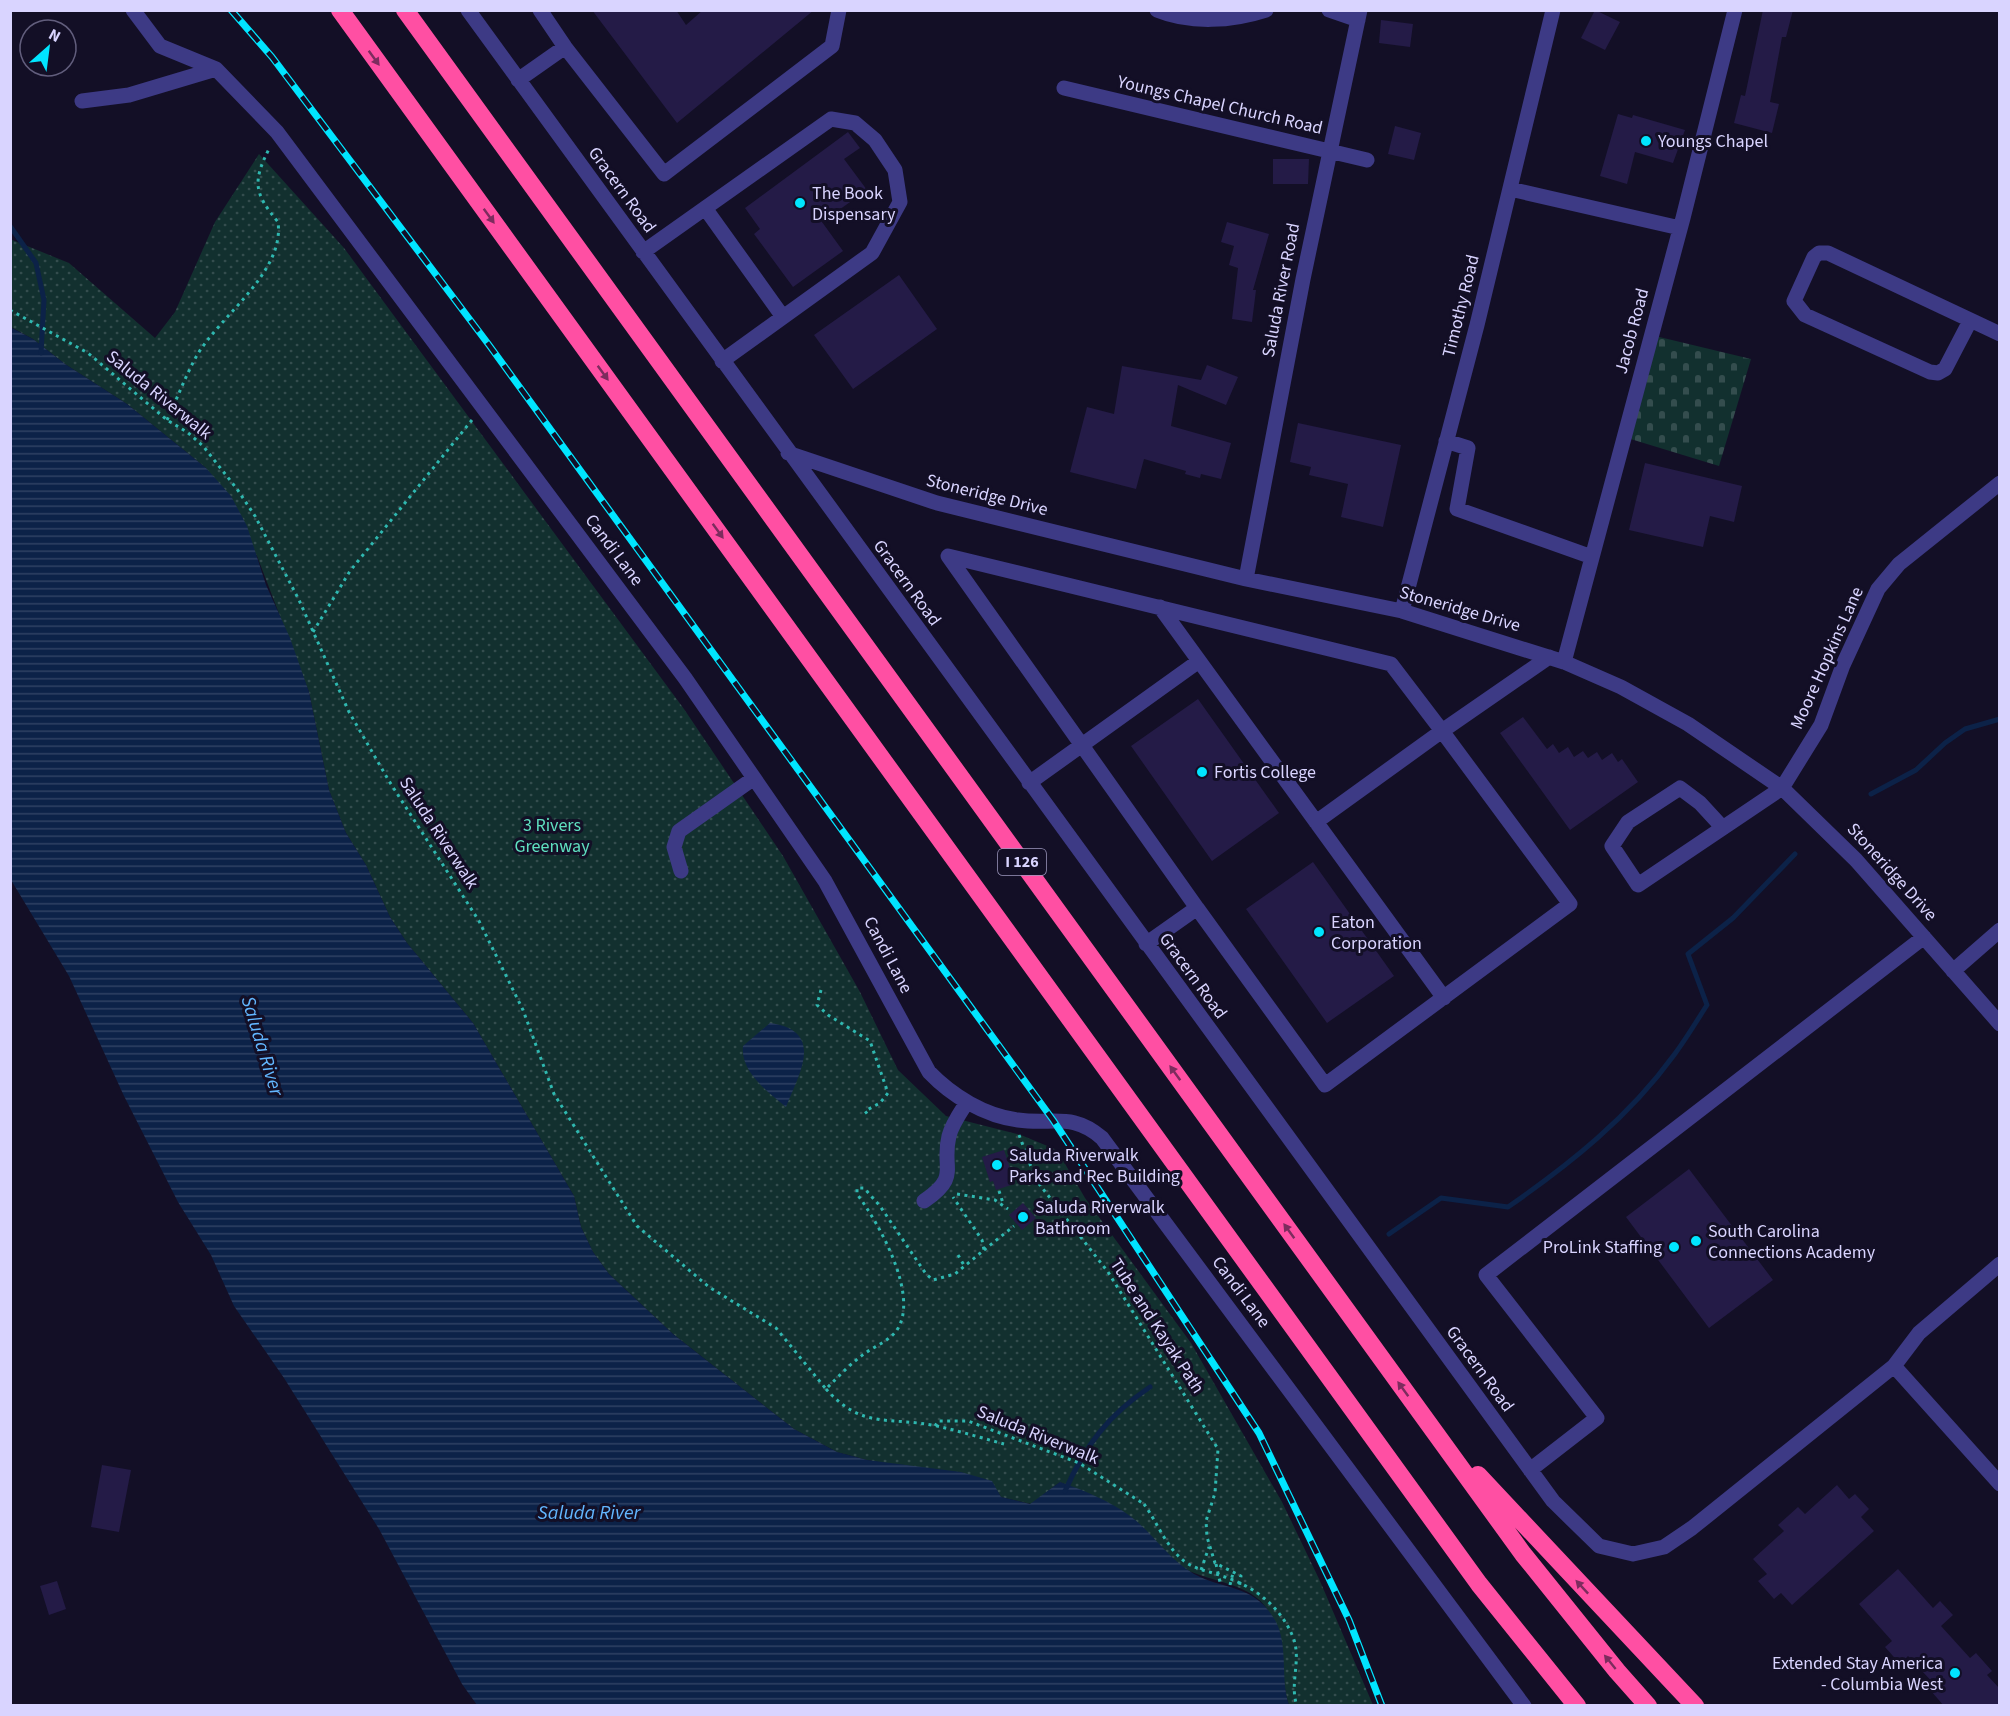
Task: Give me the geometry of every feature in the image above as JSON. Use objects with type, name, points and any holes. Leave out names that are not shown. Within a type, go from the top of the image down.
[{"type":"highway","name":"I 126","points":[[339,10],[1479,1584],[1577,1706]]},
{"type":"highway","name":"I 126","points":[[405,10],[1523,1554],[1648,1706]]},
{"type":"highway","points":[[1424,1417],[1695,1706]]},
{"type":"street","points":[[133,10],[160,46],[216,69]]},
{"type":"street","name":"Gracern Road","points":[[468,10],[1553,1502],[1599,1546],[1633,1554],[1664,1547],[1698,1524],[1894,1366],[1919,1334],[2000,1264]]},
{"type":"street","points":[[540,10],[565,47],[664,174],[832,46],[839,10]]},
{"type":"street","points":[[1158,10],[1204,19],[1236,17],[1266,10]]},
{"type":"street","points":[[1329,10],[1359,15]]},
{"type":"street","name":"Timothy Road","points":[[1402,611],[1510,189],[1553,10]]},
{"type":"street","name":"Jacob Road","points":[[1564,662],[1680,228],[1735,10]]},
{"type":"street","name":"Saluda River Road","points":[[1246,579],[1329,150],[1359,15]]},
{"type":"street","points":[[518,80],[565,47]]},
{"type":"street","points":[[82,100],[129,95],[216,69]]},
{"type":"street","name":"Candi Lane","points":[[216,69],[277,132],[685,678],[843,913],[929,1072],[939,1083],[967,1102],[1012,1119],[1069,1120],[1084,1125],[1102,1138],[1524,1706]]},
{"type":"street","name":"Youngs Chapel Church Road","points":[[1064,88],[1367,160]]},
{"type":"street","points":[[643,252],[831,119],[855,123],[875,140],[894,170],[900,202],[872,253],[722,361]]},
{"type":"street","points":[[1510,189],[1680,228]]},
{"type":"street","points":[[705,208],[783,317]]},
{"type":"street","points":[[1970,321],[1945,369],[1938,373],[1930,372],[1805,315],[1794,301],[1814,257],[1818,253],[1828,253],[2000,334]]},
{"type":"street","points":[[1446,441],[1468,448],[1457,509],[1592,557]]},
{"type":"street","name":"Stoneridge Drive","points":[[788,453],[937,503],[1246,579],[1402,611],[1564,662],[1621,687],[1688,724],[1782,788],[1856,860],[2000,1024]]},
{"type":"street","name":"Moore Hopkins Lane","points":[[1782,788],[1821,725],[1847,654],[1878,589],[1899,564],[2000,483]]},
{"type":"street","points":[[948,556],[1160,608],[1390,664],[1570,904],[1325,1085],[948,556]]},
{"type":"street","points":[[1160,608],[1444,998]]},
{"type":"street","points":[[1316,822],[1549,657]]},
{"type":"street","points":[[1029,783],[1199,661]]},
{"type":"street","points":[[681,871],[674,847],[679,831],[754,778]]},
{"type":"street","points":[[1723,828],[1700,803],[1680,788],[1628,822],[1612,846],[1638,885],[1723,828],[1782,788]]},
{"type":"street","points":[[1146,944],[1197,908]]},
{"type":"street","points":[[1953,971],[2000,930]]},
{"type":"street","points":[[1530,1470],[1597,1418],[1486,1275],[1924,938]]},
{"type":"street","points":[[924,1201],[941,1188],[945,1181],[948,1174],[948,1137],[967,1102]]},
{"type":"street","points":[[1894,1366],[2000,1484]]},
{"type":"path","points":[[167,420],[197,356],[246,297],[278,246],[278,222],[261,201],[257,190],[261,168],[277,132]]},
{"type":"path","name":"Saluda Riverwalk","points":[[10,310],[88,353],[167,420],[203,446],[237,489],[255,516],[313,632],[349,712],[389,781],[479,921],[523,1010],[554,1094],[637,1226],[709,1287],[776,1328],[842,1406],[859,1415],[935,1426],[1004,1444]]},
{"type":"path","points":[[313,632],[350,571],[482,407]]},
{"type":"path","points":[[821,990],[817,1005],[840,1023],[863,1035],[875,1051],[888,1093],[880,1103],[866,1111],[868,1114]]},
{"type":"path","name":"Tube and Kayak Path","points":[[1012,1119],[1036,1179],[1108,1272],[1218,1449],[1215,1493],[1206,1521],[1220,1582]]},
{"type":"path","points":[[826,1389],[863,1354],[893,1334],[901,1322],[904,1305],[898,1276],[882,1233],[857,1194],[857,1188],[864,1188],[880,1206],[930,1278],[942,1280],[965,1267],[1014,1226]]},
{"type":"path","points":[[999,1191],[1004,1206]]},
{"type":"path","points":[[945,1200],[957,1194],[988,1199],[1008,1209]]},
{"type":"path","points":[[952,1196],[982,1240],[984,1250]]},
{"type":"path","points":[[958,1255],[965,1267]]},
{"type":"path","name":"Saluda Riverwalk","points":[[935,1426],[938,1421],[961,1419],[1079,1463],[1127,1491],[1144,1504],[1182,1559],[1202,1570],[1225,1576],[1269,1600],[1294,1640],[1297,1659],[1293,1696],[1296,1706]]},
{"type":"path","points":[[1202,1570],[1210,1546]]},
{"type":"path","points":[[1215,1563],[1241,1576],[1239,1588]]},
{"type":"path","points":[[1230,1586],[1233,1573]]},
{"type":"green space","name":"3 Rivers Greenway","points":[[259,154],[344,248],[684,709],[783,856],[860,992],[898,1070],[946,1116],[1021,1135],[1057,1150],[1085,1198],[1191,1343],[1282,1502],[1320,1581],[1373,1705],[1289,1705],[1276,1628],[1261,1602],[1240,1588],[1183,1568],[1102,1500],[1060,1482],[1031,1504],[1001,1497],[991,1481],[867,1460],[837,1452],[794,1429],[673,1334],[609,1274],[593,1252],[581,1227],[574,1196],[473,1023],[407,943],[390,917],[366,865],[346,833],[329,790],[309,692],[257,556],[206,468],[127,404],[65,364],[33,339],[11,327],[10,239],[69,263],[155,338],[175,312],[215,222]]},
{"type":"green space","points":[[1651,335],[1751,359],[1719,466],[1624,437]]},
{"type":"water","name":"Saluda River","points":[[10,327],[33,339],[65,364],[127,404],[206,468],[231,496],[247,526],[266,585],[290,638],[309,692],[329,790],[346,833],[366,865],[390,917],[407,943],[473,1023],[574,1196],[581,1227],[593,1252],[609,1274],[673,1334],[794,1429],[837,1452],[867,1460],[961,1472],[992,1481],[1001,1497],[1030,1504],[1060,1482],[1114,1505],[1138,1523],[1185,1568],[1206,1579],[1249,1594],[1267,1608],[1275,1620],[1282,1640],[1286,1695],[1289,1705],[477,1705],[462,1684],[379,1529],[284,1378],[234,1306],[211,1255],[178,1202],[124,1096],[69,976],[11,880]]},
{"type":"water","points":[[770,1023],[787,1028],[798,1035],[803,1044],[804,1056],[801,1068],[786,1107],[757,1081],[743,1055],[743,1046]]},
{"type":"building","points":[[592,10],[676,10],[686,25],[703,10],[814,10],[677,123]]},
{"type":"building","points":[[1595,10],[1620,22],[1605,50],[1581,38]]},
{"type":"building","points":[[1763,10],[1793,10],[1786,37],[1782,37],[1770,102],[1779,104],[1772,133],[1734,123],[1741,95],[1745,96]]},
{"type":"building","points":[[1381,20],[1413,24],[1410,47],[1379,43]]},
{"type":"building","name":"Youngs Chapel","points":[[1618,114],[1632,118],[1633,115],[1685,130],[1673,163],[1635,152],[1627,184],[1600,176]]},
{"type":"building","points":[[1395,126],[1421,133],[1414,160],[1388,154]]},
{"type":"building","points":[[848,132],[860,148],[844,159],[867,190],[822,222],[843,251],[793,287],[754,234],[760,229],[745,208]]},
{"type":"building","points":[[1273,159],[1309,159],[1308,184],[1273,184]]},
{"type":"building","points":[[1227,222],[1269,234],[1253,290],[1256,290],[1252,322],[1232,319],[1238,268],[1229,265],[1234,246],[1221,242]]},
{"type":"building","points":[[899,275],[937,329],[853,389],[814,335]]},
{"type":"building","points":[[1207,365],[1238,377],[1226,405],[1178,385],[1171,426],[1231,443],[1221,479],[1201,474],[1200,478],[1185,474],[1186,471],[1144,459],[1136,489],[1070,472],[1087,407],[1114,414],[1122,366],[1201,380]]},
{"type":"building","points":[[1298,423],[1401,445],[1383,527],[1341,517],[1348,484],[1309,475],[1311,467],[1290,462]]},
{"type":"building","points":[[1645,463],[1742,486],[1734,522],[1710,516],[1703,547],[1629,530]]},
{"type":"building","points":[[1198,699],[1279,813],[1212,861],[1131,746]]},
{"type":"building","points":[[1523,717],[1547,749],[1553,744],[1559,753],[1568,747],[1574,757],[1583,751],[1588,758],[1597,752],[1602,760],[1612,753],[1618,762],[1622,759],[1638,782],[1570,830],[1500,733]]},
{"type":"building","points":[[1313,862],[1394,976],[1327,1023],[1246,909]]},
{"type":"building","name":"Saluda Riverwalk Parks and Rec Building","points":[[1004,1150],[1012,1174],[1008,1176],[1011,1185],[996,1190],[993,1181],[990,1182],[982,1157]]},
{"type":"building","points":[[1689,1169],[1773,1280],[1709,1328],[1626,1217]]},
{"type":"building","name":"Saluda Riverwalk Bathroom","points":[[1023,1203],[1036,1218],[1022,1230],[1009,1215]]},
{"type":"building","points":[[102,1465],[131,1470],[119,1532],[91,1527]]},
{"type":"building","points":[[1837,1485],[1849,1499],[1855,1494],[1869,1509],[1861,1517],[1874,1531],[1792,1605],[1781,1593],[1774,1599],[1758,1581],[1767,1574],[1753,1559],[1784,1531],[1778,1525],[1798,1507],[1805,1514]]},
{"type":"building","points":[[1898,1569],[1933,1608],[1940,1601],[1953,1615],[1941,1626],[1970,1658],[1976,1653],[1992,1671],[1987,1675],[2000,1689],[2000,1706],[1944,1706],[1931,1691],[1936,1686],[1908,1656],[1900,1664],[1885,1647],[1892,1641],[1859,1604]]},
{"type":"building","points":[[57,1581],[66,1609],[49,1615],[40,1586]]},
{"type":"waterway","points":[[10,226],[36,263],[44,300],[41,353]]},
{"type":"waterway","points":[[1871,794],[1916,770],[1945,743],[1965,729],[2000,719]]},
{"type":"waterway","points":[[1389,1234],[1441,1198],[1508,1207],[1554,1174],[1618,1119],[1656,1078],[1707,1005],[1688,954],[1733,918],[1795,854]]},
{"type":"waterway","points":[[1065,1491],[1081,1460],[1099,1433],[1122,1409],[1150,1387]]},
{"type":"railway","points":[[231,10],[272,57],[489,345],[1053,1120],[1259,1433],[1349,1620],[1382,1706]]},
{"type":"place","name":"Youngs Chapel","points":[[1646,141]]},
{"type":"place","name":"The Book Dispensary","points":[[800,203]]},
{"type":"place","name":"Fortis College","points":[[1202,772]]},
{"type":"place","name":"Eaton Corporation","points":[[1319,932]]},
{"type":"place","name":"Saluda Riverwalk Parks and Rec Building","points":[[997,1165]]},
{"type":"place","name":"Saluda Riverwalk Bathroom","points":[[1023,1217]]},
{"type":"place","name":"South Carolina Connections Academy","points":[[1696,1241]]},
{"type":"place","name":"ProLink Staffing","points":[[1674,1247]]},
{"type":"place","name":"Extended Stay America - Columbia West","points":[[1955,1673]]}]
